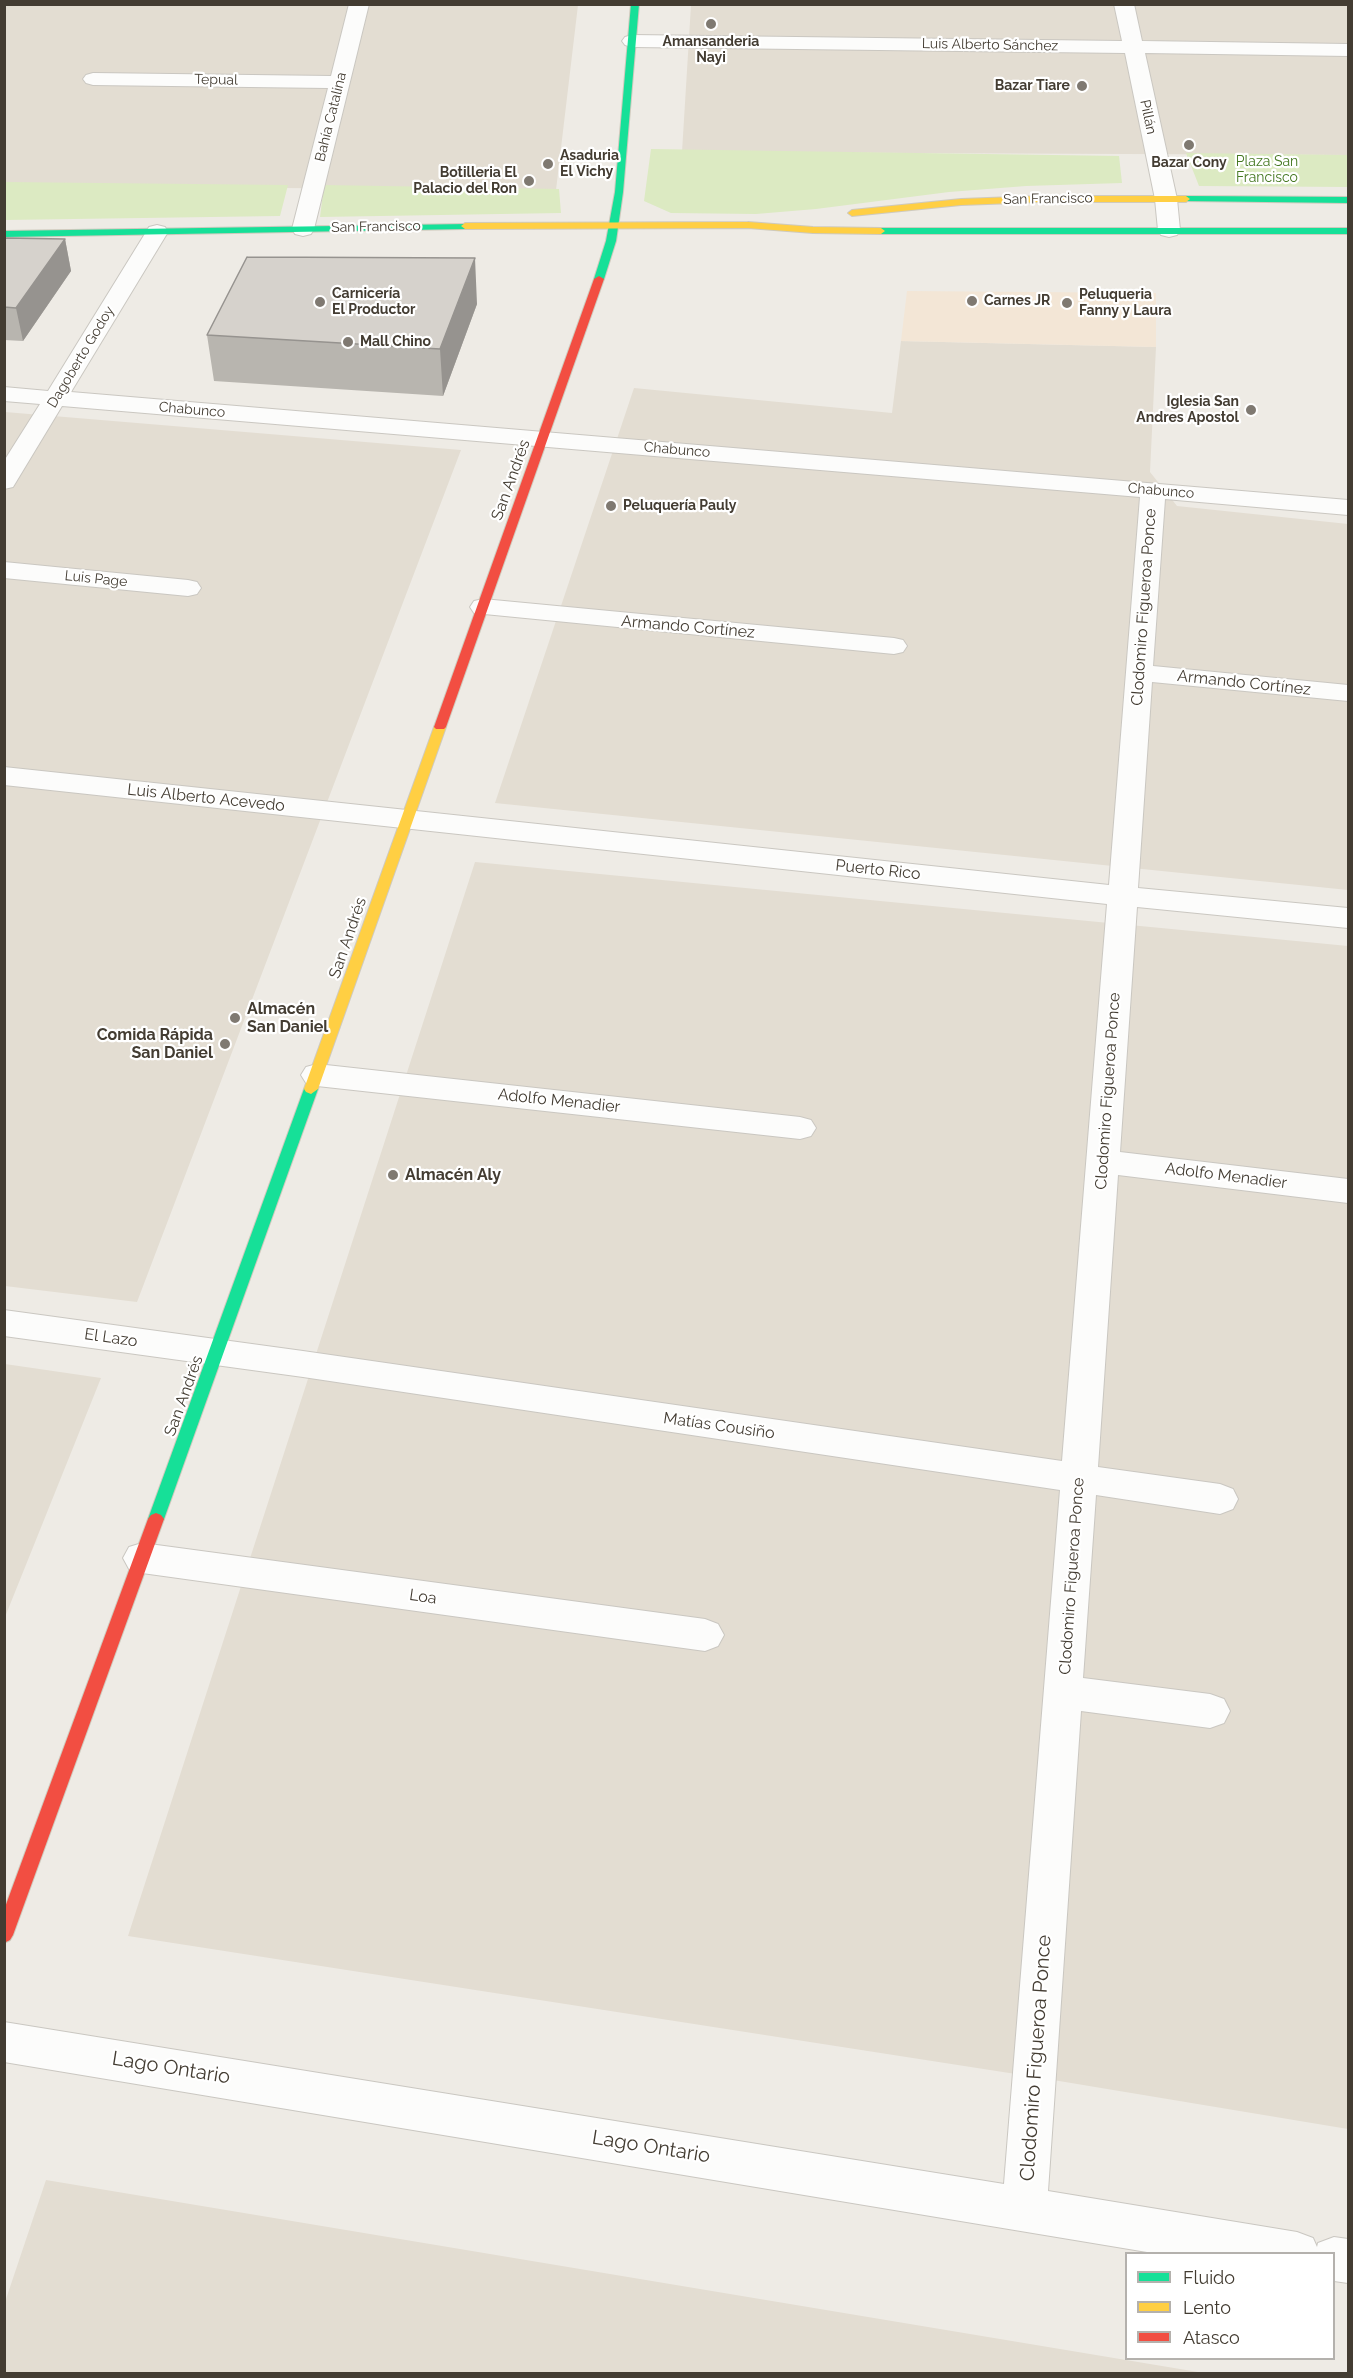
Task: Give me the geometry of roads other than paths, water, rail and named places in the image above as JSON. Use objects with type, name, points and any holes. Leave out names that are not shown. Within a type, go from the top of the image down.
[{"type":"street","name":"Bahía Catalina","points":[[303,229],[359,4]]},
{"type":"street","name":"San Andrés","points":[[4,1935],[218,1352],[600,276],[611,241],[618,192],[635,4]]},
{"type":"street","name":"Pillán","points":[[1124,4],[1166,199],[1168,230]]},
{"type":"street","name":"Luis Alberto Sánchez","points":[[632,41],[1348,50]]},
{"type":"street","name":"Tepual","points":[[93,79],[340,82]]},
{"type":"street","name":"San Francisco","points":[[748,225],[990,200],[1348,200]]},
{"type":"street","name":"San Francisco","points":[[4,234],[612,225],[748,225],[813,230],[952,232],[1348,231]]},
{"type":"street","name":"Dagoberto Godoy","points":[[4,482],[158,232]]},
{"type":"street","name":"Chabunco","points":[[4,394],[1348,507]]},
{"type":"street","name":"Clodomiro Figueroa Ponce","points":[[1024,2209],[1153,490]]},
{"type":"street","name":"Luis Page","points":[[4,570],[188,588]]},
{"type":"street","name":"Armando Cortínez","points":[[483,608],[894,646]]},
{"type":"street","name":"Armando Cortínez","points":[[1139,673],[1348,693]]},
{"type":"street","name":"Luis Alberto Acevedo","points":[[4,776],[407,819]]},
{"type":"street","name":"Puerto Rico","points":[[407,819],[1348,918]]},
{"type":"street","name":"Adolfo Menadier","points":[[317,1075],[800,1128]]},
{"type":"street","name":"Adolfo Menadier","points":[[1102,1162],[1348,1191]]},
{"type":"street","name":"El Lazo","points":[[4,1323],[218,1352]]},
{"type":"street","name":"Matías Cousiño","points":[[218,1352],[1220,1498]]},
{"type":"street","name":"Loa","points":[[142,1558],[705,1635]]},
{"type":"street","name":"Clodomiro Figueroa Ponce","points":[[1063,1692],[1210,1711]]},
{"type":"street","name":"Lago Ontario","points":[[4,2042],[1291,2252]]},
{"type":"place","name":"Amansanderia Nayi","points":[[711,24]]},
{"type":"place","name":"Bazar Tiare","points":[[1082,86]]},
{"type":"place","name":"Bazar Cony","points":[[1189,145]]},
{"type":"place","name":"Asaduria El Vichy","points":[[548,164]]},
{"type":"place","name":"Botilleria El Palacio del Ron","points":[[529,181]]},
{"type":"place","name":"Carnes JR","points":[[972,301]]},
{"type":"place","name":"Carnicería El Productor","points":[[320,302]]},
{"type":"place","name":"Peluqueria Fanny y Laura","points":[[1067,303]]},
{"type":"place","name":"Mall Chino","points":[[348,342]]},
{"type":"place","name":"Iglesia San Andres Apostol","points":[[1251,410]]},
{"type":"place","name":"Peluquería Pauly","points":[[611,506]]},
{"type":"place","name":"Almacén San Daniel","points":[[235,1018]]},
{"type":"place","name":"Comida Rápida San Daniel","points":[[225,1044]]},
{"type":"place","name":"Almacén Aly","points":[[393,1175]]},
{"type":"park label","name":"Plaza San Francisco","points":[[1267,170]]}]
